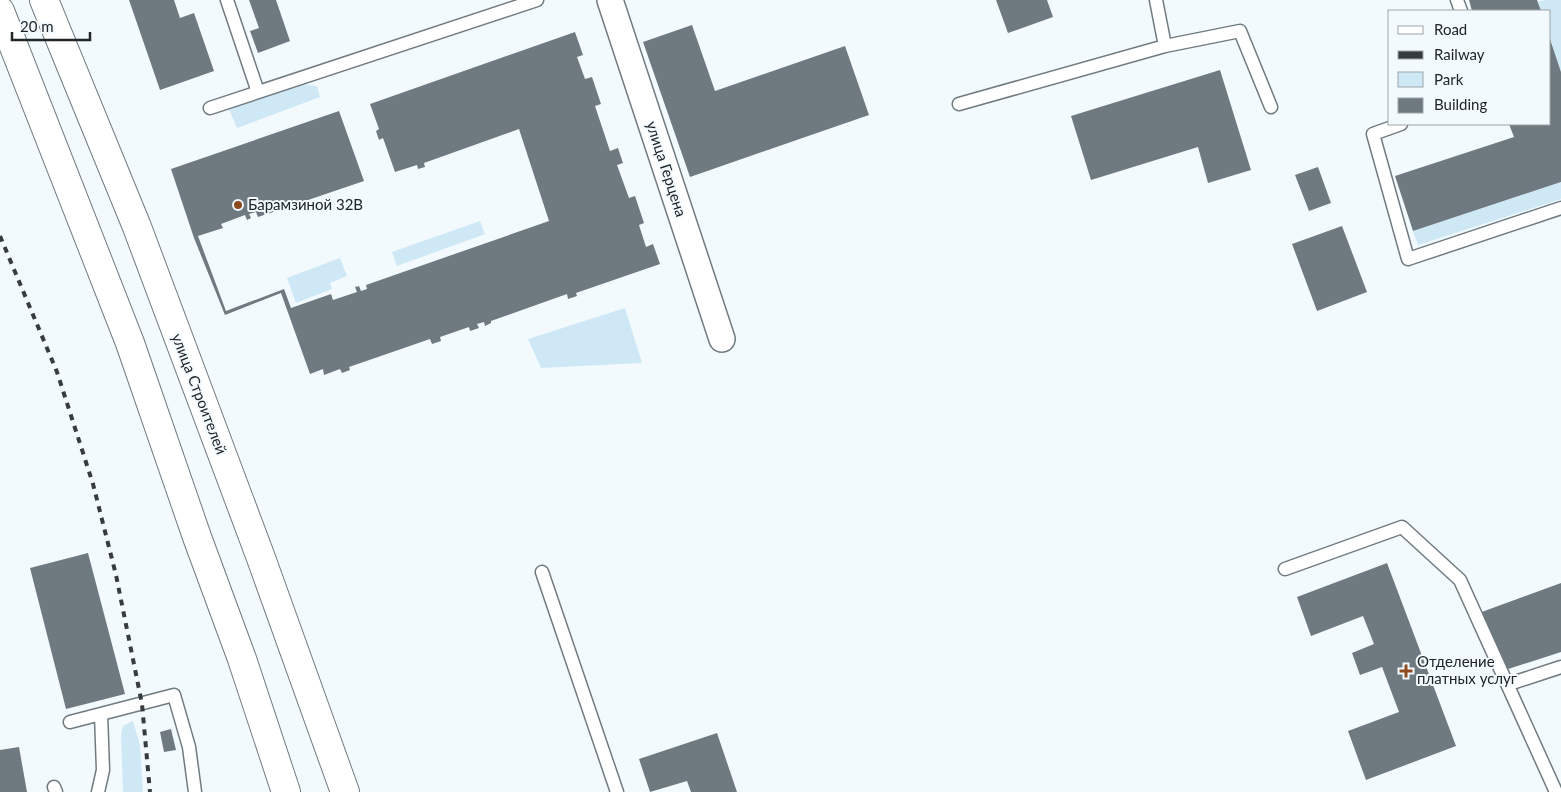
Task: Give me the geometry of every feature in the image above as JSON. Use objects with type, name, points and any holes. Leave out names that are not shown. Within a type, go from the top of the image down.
[{"type":"main road","name":"улица Строителей","points":[[44,0],[136,227],[261,558],[345,792]]},
{"type":"main road","points":[[0,11],[130,343],[242,659],[286,792]]},
{"type":"street","name":"улица Герцена","points":[[610,0],[722,339]]},
{"type":"lane","points":[[226,0],[258,92]]},
{"type":"lane","points":[[210,108],[537,0]]},
{"type":"lane","points":[[1156,0],[1165,46]]},
{"type":"lane","points":[[959,104],[1165,46],[1240,31],[1270,107]]},
{"type":"lane","points":[[1398,125],[1373,134],[1408,259],[1561,208]]},
{"type":"lane","points":[[1285,570],[1402,527],[1460,580],[1557,784]]},
{"type":"lane","points":[[542,572],[617,792]]},
{"type":"lane","points":[[1508,684],[1561,667]]},
{"type":"lane","points":[[70,722],[174,695],[189,747],[195,792]]},
{"type":"lane","points":[[98,792],[102,770],[102,714]]},
{"type":"green space","points":[[1561,0],[1561,72],[1551,41],[1551,10],[1541,10],[1538,2]]},
{"type":"green space","points":[[299,84],[317,86],[320,97],[237,128],[229,109]]},
{"type":"green space","points":[[1561,182],[1561,199],[1418,245],[1413,231]]},
{"type":"green space","points":[[480,221],[485,234],[397,266],[392,252]]},
{"type":"green space","points":[[340,258],[347,276],[330,283],[332,289],[296,303],[287,278]]},
{"type":"green space","points":[[625,308],[642,363],[541,368],[528,339]]},
{"type":"green space","points":[[133,721],[140,745],[143,792],[123,792],[121,734],[123,726]]},
{"type":"building","points":[[129,0],[174,0],[180,18],[194,13],[214,71],[160,90]]},
{"type":"building","points":[[249,0],[276,0],[290,41],[258,53],[250,31],[259,28]]},
{"type":"building","points":[[996,0],[1047,0],[1053,17],[1008,33]]},
{"type":"building","points":[[1469,0],[1537,0],[1541,10],[1472,10]]},
{"type":"building","points":[[692,25],[715,91],[845,46],[869,115],[690,177],[643,42]]},
{"type":"building","name":"Барамзиной 32В","points":[[575,32],[583,55],[577,57],[585,79],[592,77],[601,104],[595,106],[610,151],[618,148],[623,163],[617,165],[629,198],[635,196],[644,223],[639,225],[646,247],[653,244],[660,264],[576,293],[577,296],[568,299],[567,294],[491,321],[491,323],[485,326],[484,322],[477,324],[479,328],[470,331],[469,327],[440,337],[441,341],[432,344],[430,339],[349,367],[350,370],[342,373],[340,369],[324,375],[323,369],[310,374],[281,293],[225,315],[194,238],[171,169],[339,111],[364,181],[258,217],[256,212],[249,214],[251,218],[247,220],[245,215],[221,224],[223,228],[198,236],[226,311],[284,289],[291,308],[331,294],[333,300],[357,292],[355,287],[359,286],[361,291],[367,289],[366,285],[549,221],[519,129],[424,163],[425,167],[418,169],[417,165],[395,172],[383,138],[379,140],[376,131],[379,129],[370,104]]},
{"type":"building","points":[[1551,42],[1561,72],[1561,182],[1413,231],[1395,176],[1514,137],[1509,125],[1551,125]]},
{"type":"building","points":[[1220,70],[1251,170],[1208,183],[1198,147],[1091,180],[1071,116]]},
{"type":"building","points":[[1318,167],[1331,203],[1309,211],[1295,175]]},
{"type":"building","points":[[1342,226],[1367,292],[1317,311],[1292,244]]},
{"type":"building","points":[[88,553],[125,694],[66,709],[30,568]]},
{"type":"building","name":"Отделение платных услуг","points":[[1387,563],[1456,746],[1366,780],[1348,731],[1399,712],[1382,667],[1360,675],[1352,653],[1374,644],[1363,616],[1311,636],[1297,597]]},
{"type":"building","points":[[1561,583],[1561,652],[1505,670],[1479,613]]},
{"type":"building","points":[[171,729],[176,750],[164,752],[160,732]]},
{"type":"building","points":[[717,733],[737,792],[691,792],[687,781],[650,792],[639,759]]},
{"type":"building","points":[[19,747],[27,792],[0,792],[0,750]]},
{"type":"railway","points":[[0,236],[57,372],[93,484],[116,575],[142,704],[150,792]]},
{"type":"place","name":"Барамзиной 32В","points":[[238,205]]},
{"type":"place","name":"Отделение платных услуг","points":[[1406,671]]}]
